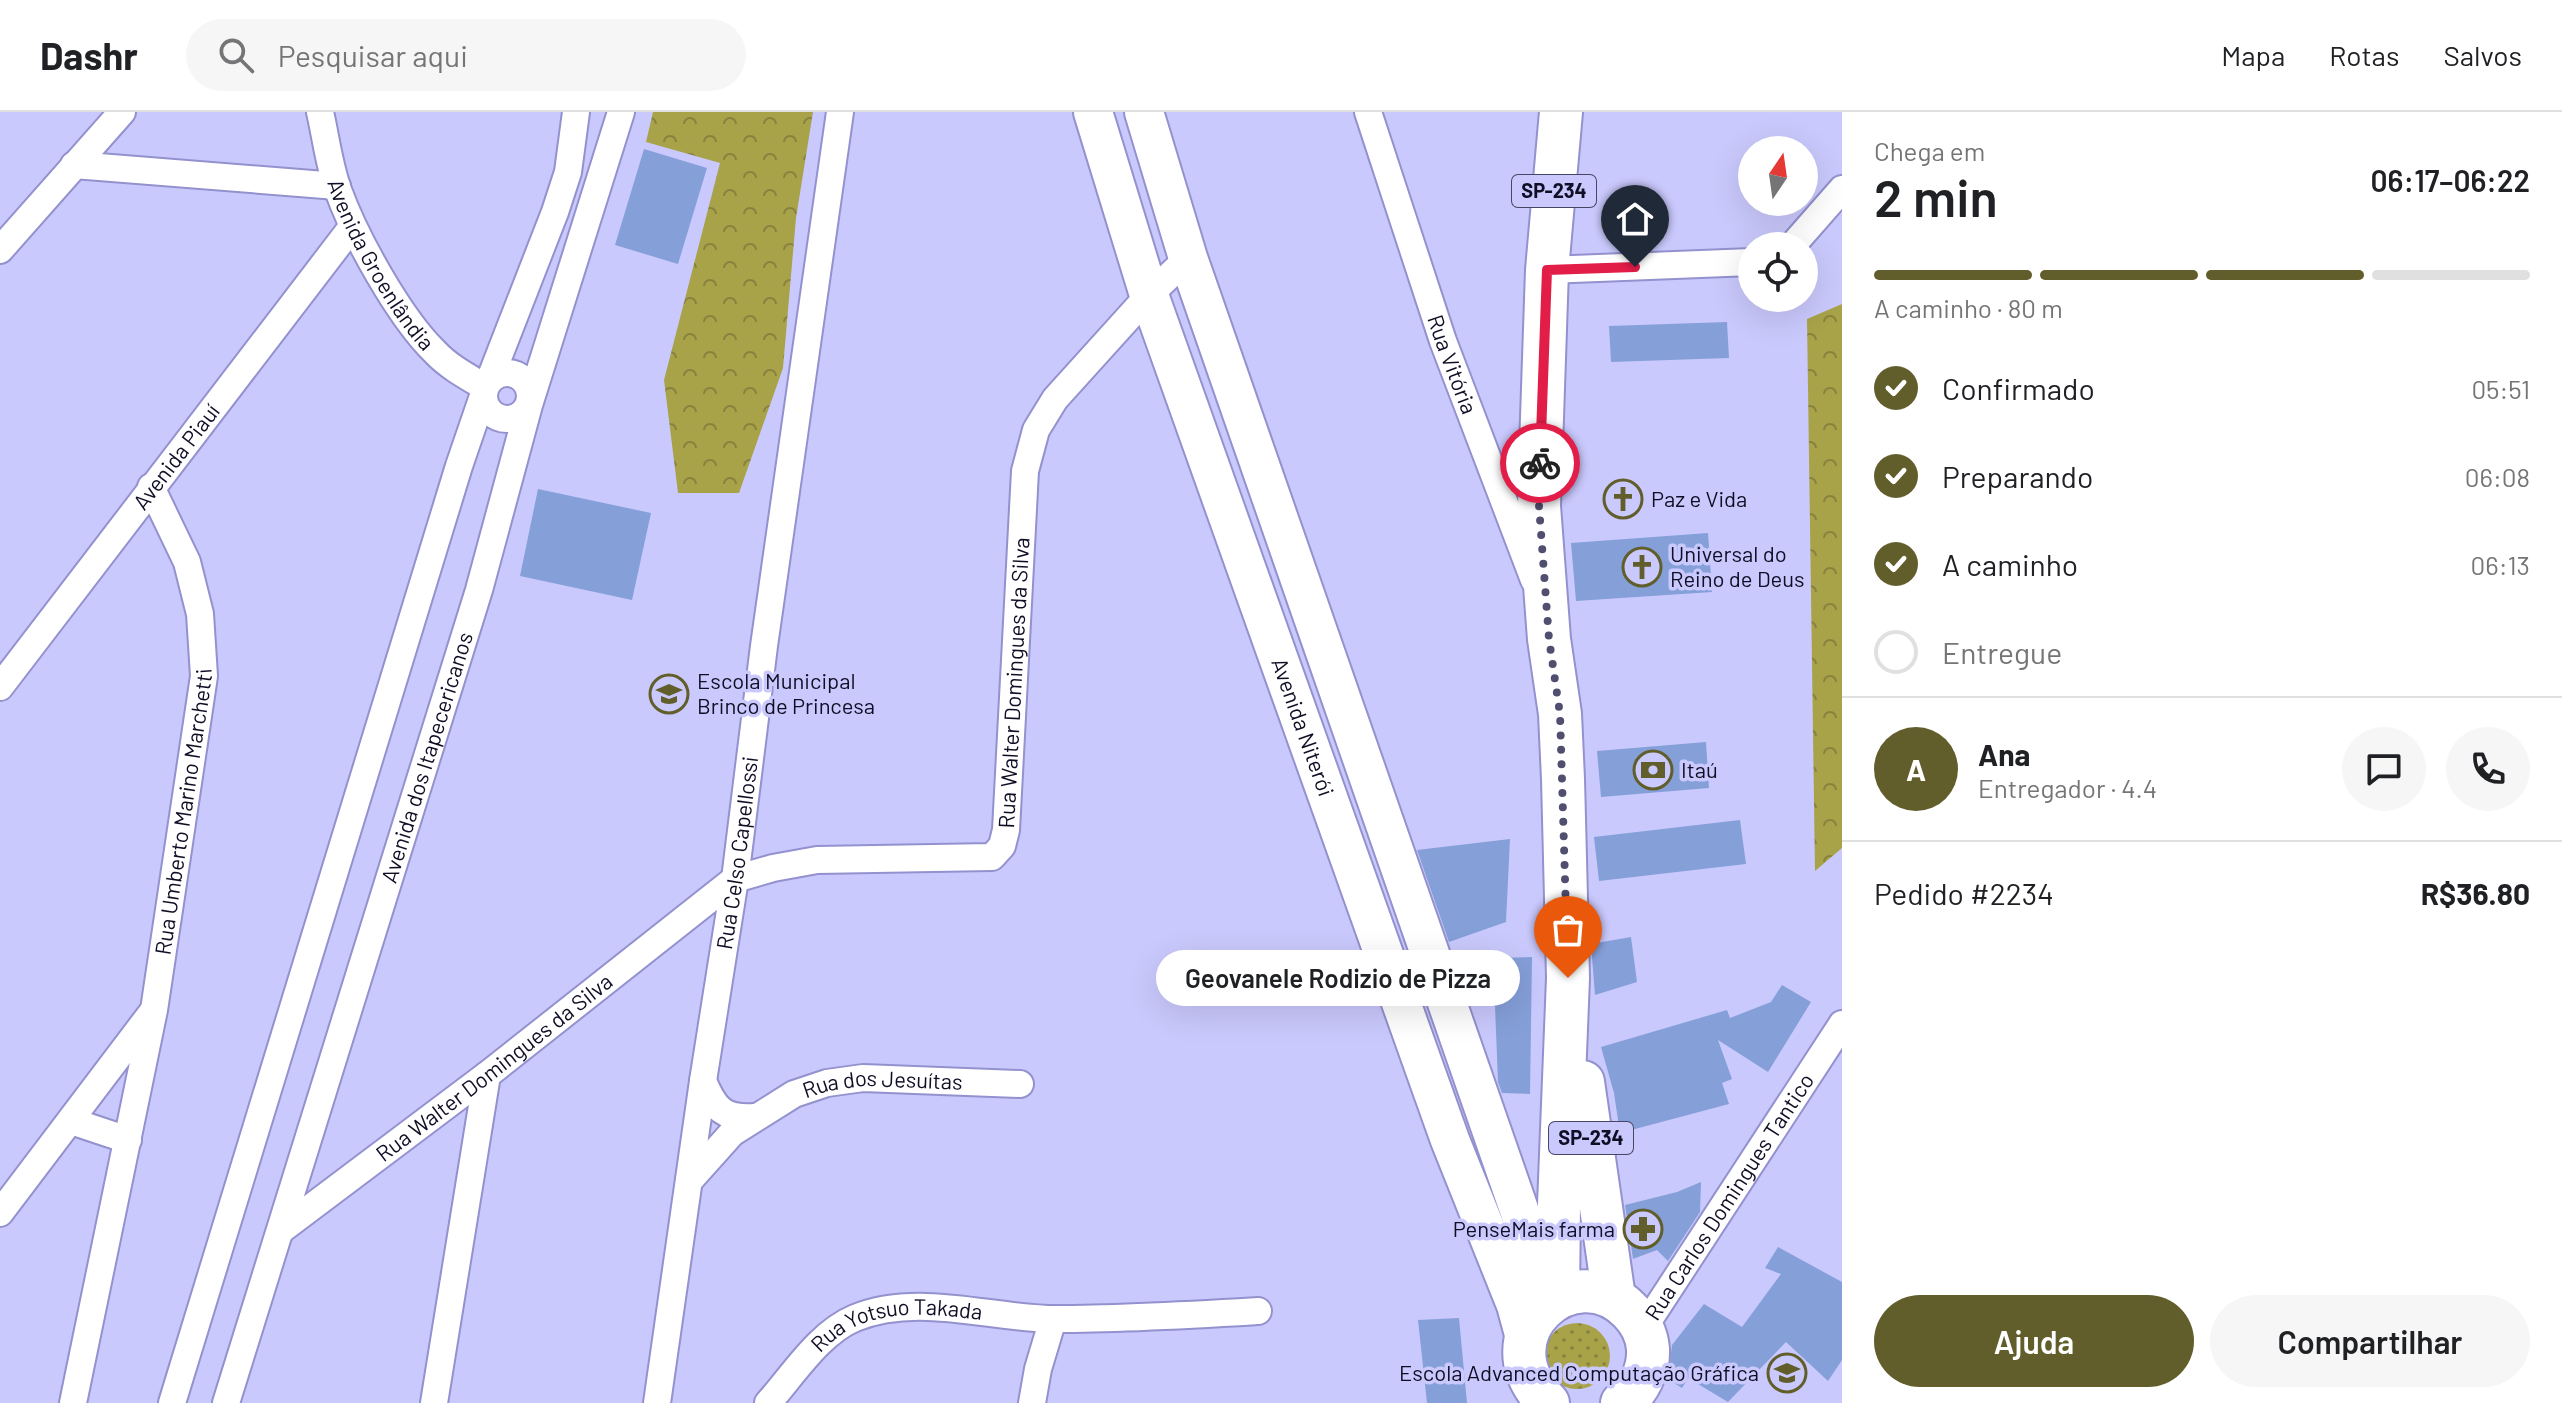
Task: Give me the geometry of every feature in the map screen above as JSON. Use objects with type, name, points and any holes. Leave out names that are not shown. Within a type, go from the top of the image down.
[{"type":"main road","name":"Avenida Niterói","points":[[1093,112],[1149,295],[1450,1140],[1516,1305],[1543,1314]]},
{"type":"main road","name":"Avenida Niterói","points":[[1144,112],[1188,258],[1523,1221],[1543,1314]]},
{"type":"main road","name":"SP-234","points":[[1548,1403],[1527,1375],[1523,1357],[1543,1314],[1559,1205],[1568,978],[1560,714],[1547,614],[1539,506],[1547,270],[1561,112]]},
{"type":"main road","name":"SP-234","points":[[1568,978],[1614,1298]]},
{"type":"main road","points":[[1450,1140],[1491,1129]]},
{"type":"main road","points":[[1543,1314],[1577,1292],[1596,1292],[1614,1298],[1636,1317],[1643,1329],[1648,1347],[1642,1397]]},
{"type":"street","points":[[0,250],[122,112]]},
{"type":"street","name":"Avenida Groenlândia","points":[[320,112],[337,186],[352,227],[404,315],[435,352],[486,387]]},
{"type":"street","points":[[172,1403],[459,466],[568,172],[576,112]]},
{"type":"street","name":"Avenida dos Itapecericanos","points":[[226,1403],[479,590],[529,405],[621,112]]},
{"type":"street","name":"Rua Celso Capellossi","points":[[657,1403],[735,879],[764,646],[840,112]]},
{"type":"street","name":"Rua Vitória","points":[[1368,112],[1443,341],[1547,614]]},
{"type":"street","points":[[74,165],[337,186]]},
{"type":"street","points":[[1804,232],[1842,189]]},
{"type":"street","name":"Avenida Piauí","points":[[0,687],[352,227]]},
{"type":"street","name":"Rua Walter Domingues da Silva","points":[[281,1230],[487,1075],[735,879],[817,860],[992,857],[1002,846],[1006,830],[1024,486],[1036,430],[1055,399],[1149,295],[1188,258]]},
{"type":"street","points":[[1547,270],[1738,263]]},
{"type":"street","points":[[505,372],[520,376],[530,389],[529,405],[520,416],[506,419],[493,414],[488,409],[486,387],[505,372]]},
{"type":"street","name":"Rua Umberto Marino Marchetti","points":[[73,1403],[154,1010],[204,676],[200,614],[187,562],[151,487]]},
{"type":"street","points":[[0,1213],[154,1010]]},
{"type":"street","name":"Rua Carlos Domingues Tantico","points":[[1643,1329],[1842,1024]]},
{"type":"street","points":[[434,1403],[487,1075]]},
{"type":"street","name":"Rua dos Jesuítas","points":[[689,1181],[732,1133],[794,1094],[827,1083],[863,1078],[1020,1084]]},
{"type":"street","points":[[703,1081],[714,1105],[724,1113],[740,1118],[755,1117]]},
{"type":"street","points":[[71,1121],[128,1140]]},
{"type":"street","name":"Rua Yotsuo Takada","points":[[768,1403],[823,1340],[853,1319],[886,1309],[926,1308],[1053,1319],[1258,1311]]},
{"type":"street","points":[[1032,1403],[1038,1369],[1053,1319]]},
{"type":"green space","points":[[653,112],[813,112],[796,218],[783,368],[739,493],[678,493],[664,380],[720,163],[646,142]]},
{"type":"green space","points":[[1842,304],[1842,848],[1815,871],[1807,319]]},
{"type":"green space","points":[[1577,1323],[1590,1325],[1605,1338],[1610,1356],[1608,1369],[1595,1384],[1577,1389],[1564,1387],[1549,1374],[1544,1356],[1546,1343],[1559,1328]]},
{"type":"building","points":[[644,149],[707,168],[678,264],[615,245]]},
{"type":"building","points":[[1727,322],[1729,358],[1611,362],[1609,326]]},
{"type":"building","points":[[538,489],[651,513],[632,600],[520,576]]},
{"type":"building","name":"Universal do Reino de Deus","points":[[1708,533],[1712,592],[1576,601],[1571,543]]},
{"type":"building","name":"Itaú","points":[[1706,742],[1709,788],[1601,797],[1597,751]]},
{"type":"building","points":[[1740,820],[1746,864],[1599,881],[1594,837]]},
{"type":"building","points":[[1510,839],[1506,922],[1449,942],[1417,850]]},
{"type":"building","points":[[1631,937],[1637,982],[1595,995],[1591,944]]},
{"type":"building","points":[[1532,957],[1530,1094],[1502,1093],[1498,1082],[1495,1006],[1469,998],[1455,959]]},
{"type":"building","points":[[1782,985],[1811,1002],[1768,1072],[1718,1040],[1732,1079],[1722,1083],[1729,1104],[1620,1133],[1614,1093],[1601,1047],[1727,1010],[1730,1018],[1771,1002]]},
{"type":"building","points":[[1701,1182],[1700,1212],[1668,1261],[1657,1250],[1633,1259],[1625,1205],[1677,1192]]},
{"type":"building","points":[[1778,1247],[1842,1282],[1842,1360],[1828,1381],[1786,1342],[1728,1402],[1688,1378],[1682,1388],[1668,1379],[1672,1345],[1704,1304],[1742,1327],[1781,1274],[1765,1268]]},
{"type":"building","points":[[1459,1318],[1467,1403],[1427,1403],[1418,1320]]},
{"type":"way so far","points":[[1540,463],[1539,506],[1549,639],[1560,714],[1568,978]]},
{"type":"place","name":"Paz e Vida","points":[[1623,499]]},
{"type":"place","name":"Universal do Reino de Deus","points":[[1642,567]]},
{"type":"place","name":"Escola Municipal Brinco de Princesa","points":[[669,694]]},
{"type":"place","name":"Itaú","points":[[1653,770]]},
{"type":"place","name":"Geovanele Rodizio de Pizza","points":[[1568,978]]},
{"type":"place","name":"PenseMais farma","points":[[1643,1229]]},
{"type":"place","name":"Escola Advanced Computação Gráfica","points":[[1787,1373]]},
{"type":"route","points":[[1540,463],[1547,270],[1635,267]]}]
